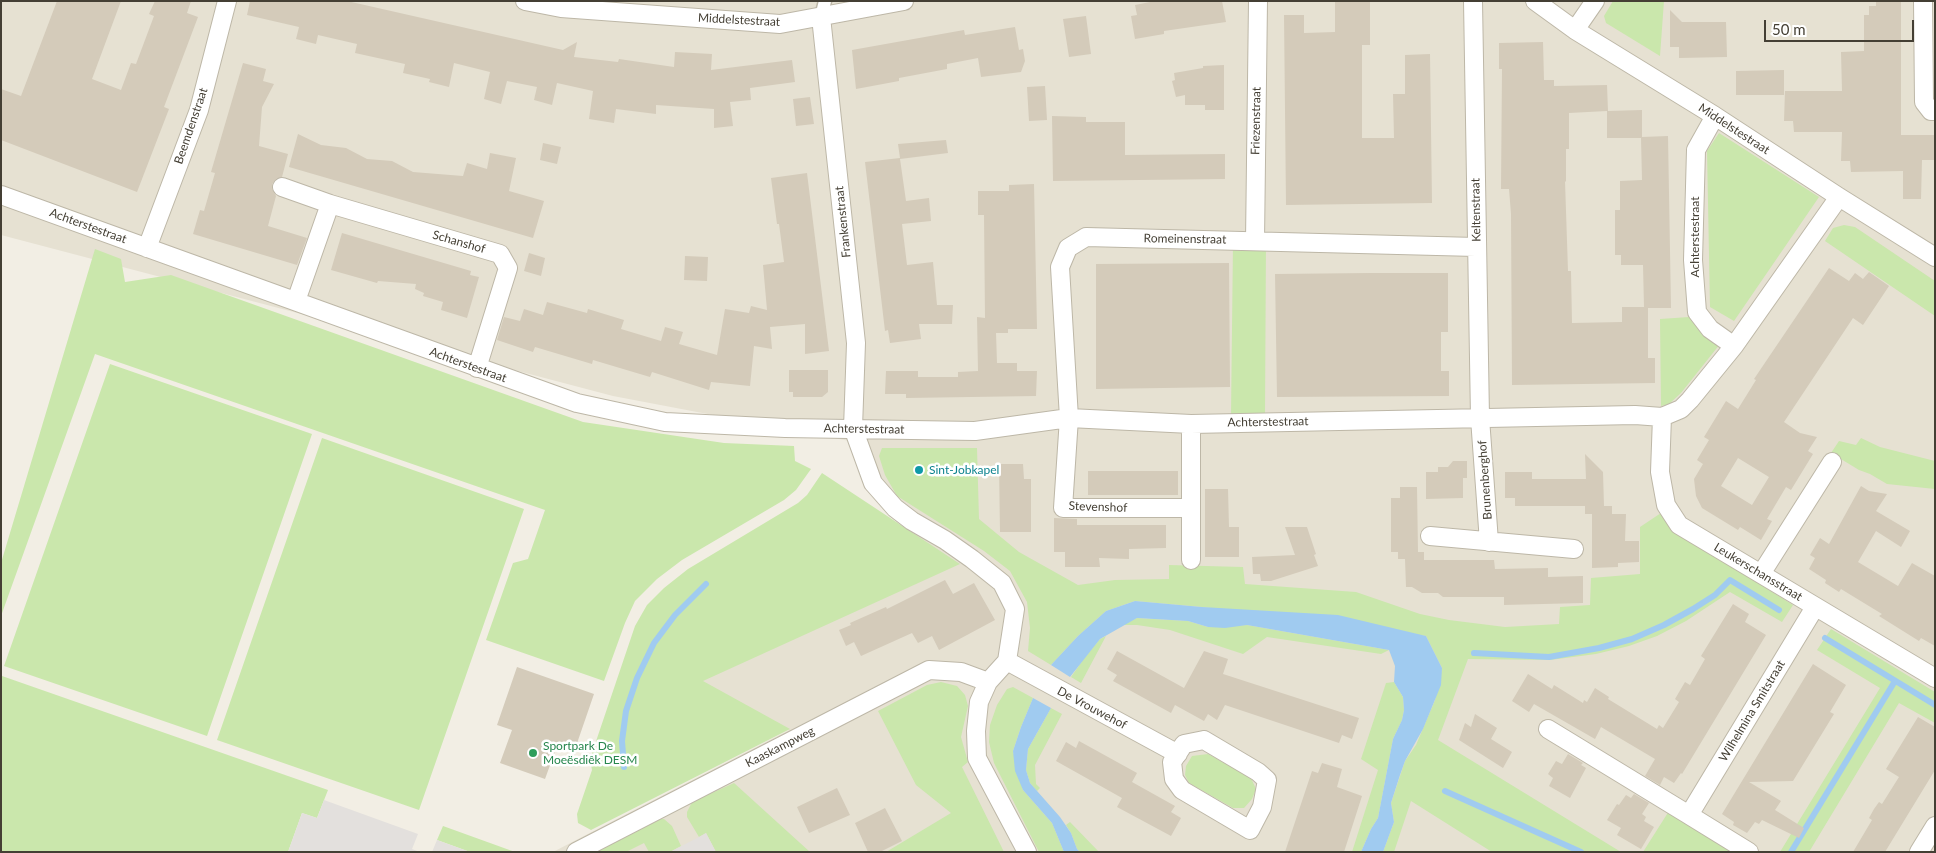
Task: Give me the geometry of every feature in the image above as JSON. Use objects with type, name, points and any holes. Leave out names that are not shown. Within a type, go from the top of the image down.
[{"type":"street","name":"Beemdenstraat","points":[[146,248],[199,110],[227,1]]},
{"type":"street","name":"Middelstestraat","points":[[525,1],[561,8],[604,6],[780,24],[823,9],[904,1]]},
{"type":"street","name":"Friezenstraat","points":[[1255,241],[1258,1]]},
{"type":"street","name":"Keltenstraat","points":[[1473,1],[1480,418]]},
{"type":"street","name":"Middelstestraat","points":[[1534,1],[1575,30],[1715,116],[1839,198],[1935,257]]},
{"type":"street","points":[[1575,30],[1595,1]]},
{"type":"street","points":[[1923,1],[1924,102],[1931,111],[1935,111]]},
{"type":"street","name":"Frankenstraat","points":[[823,9],[856,344],[854,428]]},
{"type":"street","name":"Achterstestraat","points":[[1715,116],[1696,150],[1693,260],[1697,312],[1710,329],[1734,346]]},
{"type":"street","name":"Schanshof","points":[[282,187],[330,204],[500,254],[508,268],[477,368]]},
{"type":"street","name":"Achterstestraat","points":[[1,194],[577,404],[665,422],[785,428],[975,431],[1069,418],[1191,424],[1636,415],[1662,417]]},
{"type":"street","points":[[1662,417],[1681,409],[1734,346],[1839,198]]},
{"type":"street","points":[[296,301],[330,204]]},
{"type":"street","name":"Romeinenstraat","points":[[1069,418],[1060,267],[1068,248],[1086,237],[1476,247]]},
{"type":"street","name":"Leukerschansstraat","points":[[1662,417],[1660,472],[1666,505],[1679,525],[1935,678]]},
{"type":"street","name":"Stevenshof","points":[[1069,418],[1063,508],[1190,508]]},
{"type":"street","name":"Brunenberghof","points":[[1480,418],[1489,542]]},
{"type":"street","points":[[1191,424],[1191,560]]},
{"type":"street","points":[[854,428],[873,483],[895,508],[972,559],[1002,584],[1015,609],[1007,661],[988,682],[979,702],[976,731],[977,758],[1027,852]]},
{"type":"street","points":[[1761,574],[1832,462]]},
{"type":"street","points":[[1430,536],[1574,549]]},
{"type":"street","name":"Wilhelmina Smitstraat","points":[[1689,815],[1815,607]]},
{"type":"street","name":"De Vrouwehof","points":[[1007,661],[1178,754]]},
{"type":"street","name":"Kaaskampweg","points":[[576,852],[928,670],[961,672],[988,682]]},
{"type":"street","points":[[1548,729],[1749,852]]},
{"type":"street","points":[[1204,740],[1258,772],[1267,780],[1262,807],[1250,830],[1182,790],[1174,779],[1172,762],[1178,754],[1184,744],[1204,740]]},
{"type":"street","points":[[1919,852],[1935,826]]},
{"type":"shaded area","points":[[1,1],[1935,1],[1935,852],[553,852],[789,730],[634,644],[911,532],[898,521],[860,443],[613,396],[1,235]]},
{"type":"shaded area","points":[[324,800],[418,834],[412,849],[420,852],[288,852],[302,813],[317,818]]},
{"type":"shaded area","points":[[706,833],[716,852],[670,852],[699,837]]},
{"type":"shaded area","points":[[437,840],[470,852],[432,852]]},
{"type":"green space","points":[[1613,1],[1664,1],[1660,56],[1606,23],[1604,16]]},
{"type":"green space","points":[[1719,133],[1819,197],[1734,321],[1710,307],[1707,151]]},
{"type":"green space","points":[[1844,225],[1855,227],[1935,281],[1935,316],[1825,241],[1833,228]]},
{"type":"green space","points":[[1266,241],[1265,414],[1231,415],[1233,242]]},
{"type":"green space","points":[[95,249],[121,259],[125,282],[171,275],[583,422],[724,443],[794,446],[795,461],[811,469],[796,490],[784,500],[682,560],[657,579],[635,601],[604,681],[486,640],[513,563],[528,559],[545,510],[95,354],[1,616],[1,563]]},
{"type":"green space","points":[[1689,317],[1703,333],[1720,344],[1681,393],[1669,404],[1661,406],[1660,319]]},
{"type":"green space","points":[[110,364],[312,434],[207,736],[4,666]]},
{"type":"green space","points":[[322,438],[524,509],[419,810],[217,740]]},
{"type":"green space","points":[[1861,438],[1880,447],[1935,461],[1935,489],[1887,484],[1831,453],[1839,441],[1856,445]]},
{"type":"green space","points":[[882,448],[977,448],[979,519],[1019,552],[1078,585],[1115,580],[1169,579],[1169,565],[1243,567],[1245,584],[1356,592],[1420,614],[1449,620],[1505,627],[1559,624],[1560,607],[1590,605],[1591,578],[1640,574],[1640,527],[1661,513],[1678,533],[1793,605],[1782,622],[1730,592],[1686,621],[1657,636],[1629,646],[1596,654],[1550,660],[1468,659],[1438,740],[1621,852],[1492,852],[1411,801],[1394,852],[1383,852],[1394,822],[1391,803],[1405,761],[1416,745],[1435,700],[1442,668],[1426,636],[1202,607],[1135,601],[1106,611],[1078,636],[1051,665],[1028,651],[1030,628],[1027,602],[1010,571],[984,551],[897,496],[885,475],[879,456]]},
{"type":"green space","points":[[822,473],[960,564],[703,681],[790,729],[591,830],[578,823],[577,814],[592,770],[590,759],[635,626],[647,605],[664,588],[688,569],[798,503],[807,495]]},
{"type":"green space","points":[[1137,618],[1188,621],[1208,627],[1247,625],[1389,650],[1381,654],[1267,637],[1243,654],[1170,630],[1137,625],[1122,625]]},
{"type":"green space","points":[[1831,629],[1935,692],[1935,723],[1899,703],[1809,852],[1780,852],[1880,688],[1817,650]]},
{"type":"green space","points":[[1106,636],[1081,683],[1071,677],[1100,639]]},
{"type":"green space","points":[[2,676],[328,790],[317,818],[302,813],[288,852],[1,852]]},
{"type":"green space","points":[[941,682],[957,686],[965,695],[968,706],[961,737],[968,762],[962,767],[1004,852],[886,852],[951,813],[916,785],[878,711],[927,685]]},
{"type":"green space","points":[[1394,682],[1403,697],[1404,710],[1402,720],[1393,739],[1378,818],[1361,852],[1352,852],[1378,770],[1361,759],[1386,683]]},
{"type":"green space","points":[[1013,687],[1033,698],[1013,751],[1023,790],[1052,823],[1064,852],[1039,852],[994,763],[989,742],[990,725],[997,705],[1007,689]]},
{"type":"green space","points":[[1051,708],[1062,714],[1035,765],[1036,784],[1040,788],[1037,791],[1030,783],[1026,770],[1028,749]]},
{"type":"green space","points":[[1208,754],[1251,778],[1256,789],[1252,799],[1244,808],[1233,808],[1189,783],[1185,775],[1186,766],[1192,756]]},
{"type":"green space","points":[[734,783],[810,852],[716,852],[706,833],[699,837],[687,817],[687,812],[692,802]]},
{"type":"green space","points":[[1669,811],[1734,852],[1643,852]]},
{"type":"green space","points":[[653,818],[664,819],[672,826],[681,846],[670,852],[649,852],[644,843],[626,852],[588,852]]},
{"type":"green space","points":[[1070,822],[1099,852],[1080,852],[1077,849],[1066,825]]},
{"type":"green space","points":[[443,826],[515,852],[470,852],[437,840]]},
{"type":"water","points":[[1135,601],[1338,615],[1426,636],[1442,668],[1441,685],[1423,729],[1405,761],[1400,775],[1391,803],[1394,822],[1383,852],[1361,852],[1378,818],[1393,739],[1402,720],[1404,710],[1403,697],[1394,682],[1395,666],[1389,650],[1247,625],[1225,628],[1208,627],[1188,621],[1137,618],[1100,639],[1070,677],[1051,665],[1078,636],[1106,611]]},
{"type":"water","points":[[1033,698],[1051,708],[1028,749],[1026,770],[1030,783],[1060,817],[1071,833],[1080,852],[1064,852],[1052,823],[1023,790],[1015,771],[1013,751]]},
{"type":"building","points":[[57,1],[121,1],[92,79],[121,90],[131,63],[136,64],[154,16],[149,14],[155,1],[191,1],[187,13],[198,17],[164,107],[169,109],[137,192],[1,140],[1,89],[21,96]]},
{"type":"building","points":[[250,1],[347,1],[563,50],[577,42],[574,57],[618,62],[619,59],[674,67],[675,52],[712,54],[711,70],[792,60],[795,82],[750,88],[751,100],[730,102],[733,126],[714,128],[714,109],[656,105],[656,114],[616,109],[614,123],[589,119],[593,91],[557,83],[552,105],[534,100],[537,87],[507,81],[501,104],[484,99],[490,72],[454,63],[449,87],[429,82],[430,79],[403,73],[405,64],[355,53],[357,44],[318,35],[316,44],[296,39],[299,27],[247,15]]},
{"type":"building","points":[[1155,1],[1222,1],[1226,22],[1164,31],[1164,34],[1135,39],[1131,16],[1137,15],[1135,5]]},
{"type":"building","points":[[1335,1],[1370,1],[1370,45],[1362,45],[1362,138],[1394,138],[1393,94],[1405,94],[1405,55],[1430,54],[1432,203],[1286,205],[1284,15],[1304,15],[1304,33],[1335,32]]},
{"type":"building","points":[[1876,1],[1901,1],[1901,135],[1935,135],[1935,160],[1922,160],[1921,199],[1903,199],[1903,171],[1851,172],[1850,161],[1841,161],[1842,132],[1794,132],[1793,121],[1784,121],[1785,91],[1842,91],[1841,52],[1864,51],[1864,15],[1869,15],[1869,6],[1876,6]]},
{"type":"building","points":[[1670,10],[1682,22],[1726,22],[1727,57],[1679,58],[1679,47],[1670,47]]},
{"type":"building","points":[[1086,16],[1091,54],[1069,57],[1063,19]]},
{"type":"building","points":[[1015,27],[1019,50],[1023,49],[1025,61],[1021,72],[981,77],[978,58],[947,64],[947,69],[899,78],[899,81],[856,89],[852,50],[964,30],[965,35]]},
{"type":"building","points":[[1543,42],[1544,80],[1554,80],[1554,86],[1607,85],[1608,111],[1642,110],[1642,137],[1668,136],[1671,308],[1648,308],[1648,358],[1655,358],[1655,383],[1512,385],[1511,214],[1509,189],[1501,189],[1502,69],[1499,69],[1499,43]],"holes":[[[1607,111],[1607,138],[1641,138],[1642,180],[1620,181],[1620,210],[1615,210],[1615,255],[1621,255],[1621,265],[1643,265],[1644,307],[1622,307],[1622,322],[1572,323],[1571,271],[1568,271],[1565,181],[1566,149],[1569,149],[1569,113]]]},
{"type":"building","points":[[243,63],[266,69],[263,81],[274,84],[262,107],[259,146],[288,154],[282,177],[276,179],[272,184],[272,189],[276,196],[268,226],[307,238],[297,265],[193,234],[200,210],[204,211],[215,173],[211,172]]},
{"type":"building","points":[[1224,65],[1224,110],[1205,110],[1205,105],[1185,105],[1185,95],[1176,97],[1172,81],[1175,80],[1174,73],[1203,68],[1203,66]]},
{"type":"building","points":[[1784,70],[1784,95],[1736,95],[1736,71]]},
{"type":"building","points":[[1045,86],[1047,120],[1029,121],[1027,87]]},
{"type":"building","points":[[810,97],[814,124],[796,126],[793,99]]},
{"type":"building","points":[[1052,116],[1086,117],[1086,122],[1125,122],[1125,155],[1225,154],[1225,179],[1053,181]]},
{"type":"building","points":[[298,134],[321,145],[346,148],[367,159],[392,161],[413,172],[463,176],[467,163],[487,169],[490,153],[516,158],[509,191],[544,201],[533,238],[289,167]]},
{"type":"building","points":[[946,140],[948,153],[900,159],[906,201],[929,198],[931,221],[902,224],[907,265],[933,262],[937,305],[953,305],[952,324],[919,324],[921,339],[890,343],[888,330],[885,331],[865,162],[900,158],[898,144]]},
{"type":"building","points":[[543,143],[561,147],[557,164],[540,160]]},
{"type":"building","points":[[807,173],[829,351],[805,354],[805,324],[770,327],[772,349],[754,346],[750,386],[711,382],[709,390],[652,372],[650,377],[593,360],[592,364],[535,347],[533,352],[497,340],[504,317],[520,321],[524,309],[543,315],[547,302],[587,313],[588,309],[624,320],[621,329],[661,341],[665,327],[683,332],[679,344],[717,355],[725,309],[749,313],[751,306],[767,310],[763,265],[784,262],[771,178]]},
{"type":"building","points":[[1034,184],[1037,329],[1008,329],[1008,333],[996,333],[997,363],[1017,363],[1017,371],[1037,371],[1036,396],[906,398],[906,394],[885,394],[886,371],[918,371],[918,377],[958,377],[958,372],[978,371],[977,317],[985,318],[984,215],[978,215],[978,191],[1009,191],[1009,185]]},
{"type":"building","points":[[342,233],[471,271],[470,275],[479,277],[467,318],[441,310],[443,302],[423,296],[424,293],[415,289],[416,284],[378,281],[377,283],[331,270]]},
{"type":"building","points":[[529,253],[545,258],[541,276],[524,271]]},
{"type":"building","points":[[685,256],[708,257],[707,281],[684,280]]},
{"type":"building","points":[[1229,263],[1230,387],[1096,389],[1096,264]]},
{"type":"building","points":[[1829,268],[1849,281],[1855,273],[1863,279],[1869,272],[1889,286],[1863,325],[1853,318],[1784,422],[1800,433],[1817,437],[1808,451],[1813,454],[1791,490],[1786,487],[1767,519],[1772,521],[1761,540],[1740,527],[1738,530],[1702,508],[1696,496],[1694,479],[1703,464],[1697,460],[1709,440],[1704,437],[1726,401],[1738,409],[1756,380],[1754,379]],"holes":[[[1738,458],[1769,477],[1752,505],[1721,486]]]},
{"type":"building","points":[[1448,273],[1448,332],[1441,332],[1441,371],[1449,371],[1449,396],[1277,397],[1275,274]]},
{"type":"building","points":[[789,370],[828,370],[828,392],[822,397],[793,397],[793,392],[789,392]]},
{"type":"building","points":[[1585,454],[1603,472],[1604,506],[1612,506],[1612,514],[1626,514],[1625,541],[1639,541],[1639,562],[1618,563],[1618,567],[1592,568],[1592,514],[1585,514],[1585,506],[1515,506],[1515,498],[1505,498],[1505,472],[1532,472],[1532,479],[1586,479]]},
{"type":"building","points":[[1453,461],[1467,461],[1467,478],[1463,478],[1463,498],[1426,499],[1426,472],[1438,472],[1438,467],[1448,467]]},
{"type":"building","points":[[999,464],[1023,464],[1024,479],[1031,479],[1031,532],[1000,532]]},
{"type":"building","points":[[1088,471],[1178,471],[1178,495],[1088,495]]},
{"type":"building","points":[[1861,486],[1869,491],[1887,494],[1876,511],[1910,531],[1901,547],[1876,531],[1858,562],[1898,586],[1912,563],[1935,576],[1935,646],[1921,638],[1919,641],[1879,616],[1882,614],[1841,589],[1839,592],[1825,583],[1826,580],[1809,569],[1815,558],[1810,555],[1820,538],[1829,544]]},
{"type":"building","points":[[1400,487],[1417,487],[1418,552],[1424,552],[1424,560],[1494,560],[1495,569],[1548,568],[1548,577],[1583,576],[1583,603],[1504,605],[1504,597],[1443,597],[1438,593],[1422,593],[1412,587],[1406,587],[1405,559],[1398,559],[1398,552],[1391,552],[1391,498],[1400,498]]},
{"type":"building","points":[[1205,489],[1228,489],[1229,527],[1239,527],[1239,557],[1205,557]]},
{"type":"building","points":[[1054,518],[1077,519],[1077,525],[1166,525],[1166,548],[1129,549],[1129,559],[1099,558],[1100,567],[1065,567],[1065,552],[1054,552]]},
{"type":"building","points":[[1285,527],[1307,527],[1318,566],[1271,581],[1261,581],[1260,574],[1253,574],[1252,557],[1295,555]]},
{"type":"building","points":[[945,580],[953,594],[974,583],[995,620],[939,650],[932,636],[918,643],[912,633],[861,656],[854,642],[846,646],[839,630],[851,625],[850,623],[886,607],[887,609]]},
{"type":"building","points":[[1733,604],[1749,614],[1745,622],[1766,635],[1682,774],[1674,783],[1664,777],[1660,785],[1645,776],[1655,759],[1601,727],[1595,739],[1534,704],[1529,712],[1512,701],[1528,674],[1552,689],[1554,685],[1583,703],[1584,700],[1587,702],[1595,688],[1609,697],[1608,699],[1657,729],[1659,725],[1663,728],[1679,702],[1675,699],[1685,682],[1690,685],[1705,659],[1701,656]]},
{"type":"building","points":[[1117,651],[1184,688],[1204,651],[1228,659],[1223,674],[1359,718],[1352,739],[1342,735],[1339,743],[1225,705],[1217,720],[1208,714],[1204,721],[1175,705],[1171,713],[1113,681],[1117,675],[1107,669]]},
{"type":"building","points":[[1813,664],[1846,685],[1830,712],[1834,714],[1793,781],[1749,782],[1781,801],[1775,810],[1804,828],[1799,838],[1762,820],[1759,824],[1755,822],[1747,833],[1733,825],[1734,822],[1722,814]]},
{"type":"building","points":[[517,667],[594,694],[574,752],[557,746],[545,779],[500,763],[512,730],[497,725]]},
{"type":"building","points":[[1475,714],[1497,728],[1491,739],[1512,752],[1503,768],[1459,740],[1465,723],[1471,727]]},
{"type":"building","points":[[1918,717],[1935,727],[1935,770],[1885,852],[1853,852],[1872,820],[1869,818],[1874,809],[1879,802],[1882,804],[1899,777],[1886,769]]},
{"type":"building","points":[[1079,741],[1137,773],[1132,782],[1175,806],[1171,812],[1181,818],[1171,836],[1117,807],[1122,798],[1056,761],[1066,742],[1076,748]]},
{"type":"building","points":[[1568,754],[1583,763],[1581,765],[1586,768],[1570,798],[1549,786],[1553,778],[1548,774],[1556,761],[1562,764]]},
{"type":"building","points":[[1322,763],[1342,769],[1337,787],[1362,796],[1344,852],[1285,852],[1312,771],[1318,773]]},
{"type":"building","points":[[837,788],[850,815],[809,833],[797,807]]},
{"type":"building","points":[[1634,794],[1649,803],[1642,814],[1646,817],[1644,821],[1654,827],[1641,849],[1617,835],[1621,828],[1607,820],[1617,804],[1619,805],[1626,795],[1631,798]]},
{"type":"building","points":[[885,808],[902,841],[880,852],[868,852],[855,823]]},
{"type":"waterway","points":[[1474,653],[1549,657],[1599,648],[1632,639],[1664,625],[1693,609],[1715,595],[1730,580],[1779,610]]},
{"type":"waterway","points":[[624,767],[622,741],[626,711],[637,678],[654,643],[675,615],[706,584]]},
{"type":"waterway","points":[[1825,638],[1935,705]]},
{"type":"waterway","points":[[1791,852],[1895,681]]},
{"type":"waterway","points":[[1445,791],[1581,852]]},
{"type":"place","name":"Sint-Jobkapel","points":[[919,470]]},
{"type":"place","name":"Sportpark De Moeësdiêk DESM","points":[[533,753]]}]
